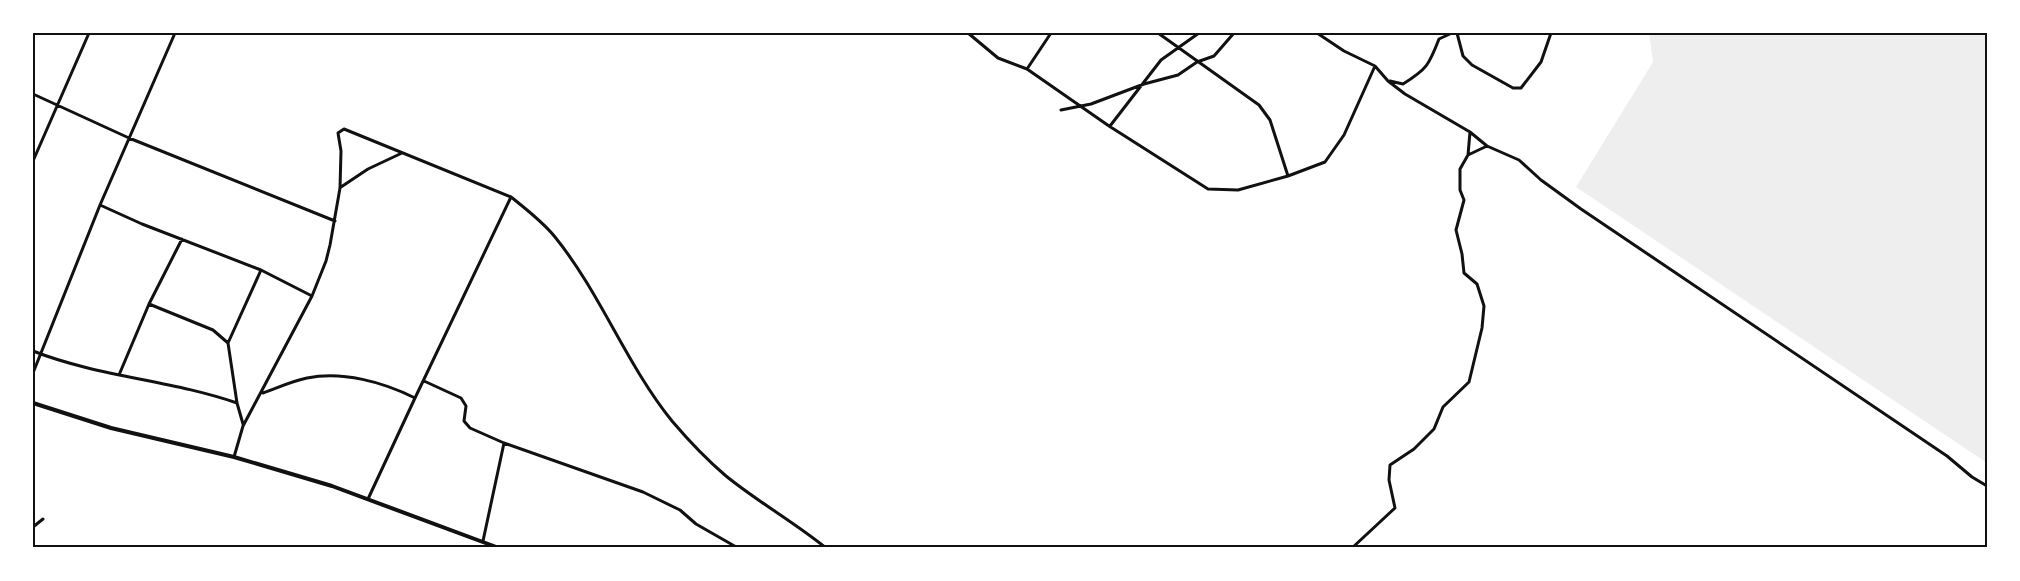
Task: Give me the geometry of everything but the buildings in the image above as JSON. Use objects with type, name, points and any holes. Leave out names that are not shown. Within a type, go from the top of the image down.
[{"type":"street","points":[[33,161],[89,33]]},
{"type":"street","points":[[33,373],[100,205],[175,33]]},
{"type":"street","points":[[968,33],[998,58],[1027,69],[1109,126],[1208,189],[1238,190],[1288,176],[1325,162],[1344,135],[1375,66]]},
{"type":"street","points":[[1027,69],[1051,33]]},
{"type":"street","points":[[1158,33],[1259,105],[1270,120],[1288,176]]},
{"type":"street","points":[[1109,126],[1161,60],[1199,33]]},
{"type":"street","points":[[1061,110],[1091,104],[1144,84],[1178,75],[1197,62],[1214,56],[1234,33]]},
{"type":"street","points":[[1317,33],[1344,51],[1375,66],[1388,81],[1405,94],[1470,132],[1487,146],[1519,160],[1541,180],[1581,209],[1947,456],[1987,486]]},
{"type":"street","points":[[1388,81],[1402,84],[1429,65],[1439,39],[1438,33]]},
{"type":"street","points":[[1439,39],[1455,33],[1463,56],[1472,65],[1513,88],[1521,88],[1541,62],[1551,33]]},
{"type":"street","points":[[1402,84],[1405,94]]},
{"type":"street","points":[[33,94],[129,138],[335,221]]},
{"type":"street","points":[[234,457],[243,426],[312,296],[328,253],[340,188],[341,151],[338,133],[344,129],[511,197],[524,207],[558,241],[646,386],[687,438],[727,476],[826,548]]},
{"type":"street","points":[[1352,548],[1395,508],[1389,480],[1390,465],[1414,449],[1434,429],[1443,407],[1469,382],[1482,328],[1484,306],[1477,284],[1464,273],[1456,230],[1464,200],[1460,190],[1460,169],[1468,155],[1470,132]]},
{"type":"street","points":[[1468,155],[1487,146]]},
{"type":"street","points":[[340,188],[368,169],[402,153]]},
{"type":"street","points":[[368,499],[511,197]]},
{"type":"street","points":[[100,205],[261,270],[312,296]]},
{"type":"street","points":[[119,375],[149,304],[182,239]]},
{"type":"street","points":[[243,426],[237,403],[228,343],[261,270]]},
{"type":"street","points":[[149,304],[213,330],[228,343]]},
{"type":"street","points":[[33,351],[95,370],[188,389],[237,403]]},
{"type":"street","points":[[261,394],[309,377],[348,376],[415,398]]},
{"type":"street","points":[[424,381],[461,398],[466,406],[464,416],[467,425],[504,443],[643,492],[680,510],[696,524],[738,548]]},
{"type":"street","points":[[33,403],[111,428],[234,457],[332,486],[483,542],[488,546],[499,548]]},
{"type":"street","points":[[483,542],[504,443]]},
{"type":"street","points":[[33,527],[44,519]]},
{"type":"shaded area","points":[[1649,33],[1987,33],[1987,463],[1576,187],[1653,62]]}]
